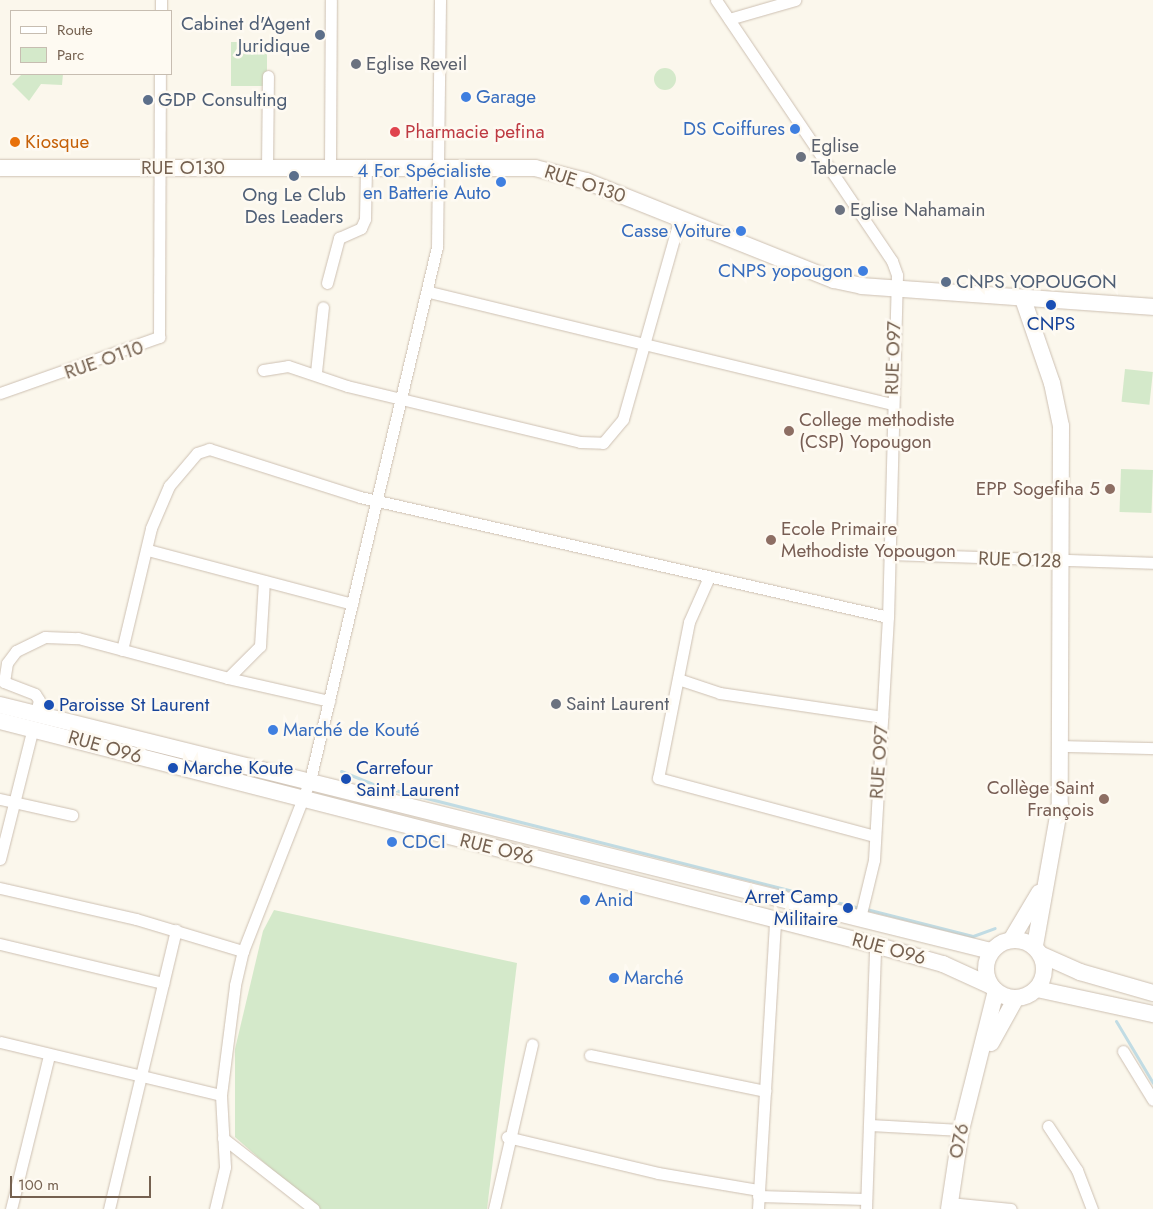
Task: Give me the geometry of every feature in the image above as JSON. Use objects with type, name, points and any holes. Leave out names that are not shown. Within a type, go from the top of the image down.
[{"type":"main road","name":"RUE O130","points":[[0,168],[535,168],[562,173],[834,280],[896,289],[1153,307]]},
{"type":"main road","points":[[1023,298],[1058,402],[1063,746],[1058,835],[1043,886],[1038,951],[1044,976],[1037,989]]},
{"type":"main road","name":"RUE O96","points":[[0,705],[34,721],[304,798],[943,964],[994,988]]},
{"type":"main road","name":"RUE O96","points":[[0,721],[34,721],[310,780],[991,951]]},
{"type":"main road","points":[[976,1075],[994,988],[986,965],[991,951],[1011,940],[1043,886]]},
{"type":"main road","points":[[1011,940],[1080,972],[1153,993]]},
{"type":"main road","points":[[994,988],[1016,998]]},
{"type":"main road","points":[[976,1075],[1016,998],[1037,989],[1153,1014]]},
{"type":"main road","name":"O76","points":[[949,1206],[961,1130],[976,1075]]},
{"type":"street","points":[[330,168],[331,0]]},
{"type":"street","points":[[216,1209],[225,1167],[221,1095],[230,1015],[243,951],[310,780],[352,604],[405,399],[429,292],[441,225],[440,0]]},
{"type":"street","name":"RUE O97","points":[[716,0],[892,260],[896,289],[887,554],[888,617],[872,880],[860,918]]},
{"type":"street","points":[[729,19],[795,0]]},
{"type":"street","points":[[159,168],[160,75]]},
{"type":"street","points":[[268,76],[268,168]]},
{"type":"street","name":"RUE O110","points":[[0,393],[158,337],[159,168]]},
{"type":"street","points":[[327,283],[339,238],[361,228],[365,219],[366,168]]},
{"type":"street","points":[[263,370],[288,366],[316,372],[347,386],[580,442],[603,443],[622,419],[645,345],[680,218]]},
{"type":"street","points":[[429,292],[892,404]]},
{"type":"street","points":[[316,372],[323,307]]},
{"type":"street","points":[[122,650],[148,550],[171,483],[203,450],[380,499],[709,577],[888,617]]},
{"type":"street","points":[[148,550],[352,604]]},
{"type":"street","name":"RUE O128","points":[[887,554],[1153,563]]},
{"type":"street","points":[[709,577],[688,622],[658,778],[874,836]]},
{"type":"street","points":[[228,678],[260,646],[264,581]]},
{"type":"street","points":[[0,858],[39,700],[35,694],[4,682],[7,663],[16,651],[45,637],[59,636],[122,650],[228,678],[329,701]]},
{"type":"street","points":[[678,679],[720,693],[882,717]]},
{"type":"street","points":[[1063,746],[1153,748]]},
{"type":"street","points":[[0,799],[72,815]]},
{"type":"street","points":[[0,888],[176,930],[243,951]]},
{"type":"street","points":[[758,1209],[775,919]]},
{"type":"street","points":[[109,1209],[176,930]]},
{"type":"street","points":[[0,944],[163,984]]},
{"type":"street","points":[[507,1137],[658,1173],[758,1193],[866,1204],[875,945]]},
{"type":"street","points":[[0,1042],[221,1095]]},
{"type":"street","points":[[494,1209],[507,1137],[532,1044]]},
{"type":"street","points":[[1123,1051],[1153,1100]]},
{"type":"street","points":[[11,1209],[49,1055]]},
{"type":"street","points":[[590,1055],[764,1091]]},
{"type":"street","points":[[870,1125],[961,1130]]},
{"type":"street","points":[[1048,1126],[1077,1170],[1092,1209]]},
{"type":"street","points":[[224,1138],[314,1209]]},
{"type":"street","points":[[949,1206],[1011,1209]]},
{"type":"green space","points":[[231,42],[267,42],[267,86],[231,86]]},
{"type":"green space","points":[[665,68],[673,71],[676,79],[673,87],[665,90],[657,87],[654,79],[657,71]]},
{"type":"green space","points":[[21,75],[63,75],[62,85],[41,84],[29,101],[12,84]]},
{"type":"green space","points":[[1125,369],[1153,372],[1149,405],[1122,402]]},
{"type":"green space","points":[[1121,469],[1153,470],[1151,513],[1119,512]]},
{"type":"green space","points":[[274,910],[517,963],[487,1209],[317,1209],[235,1137],[235,1049],[263,931]]},
{"type":"waterway","points":[[341,771],[375,785],[860,908]]},
{"type":"waterway","points":[[866,909],[973,936],[995,928]]},
{"type":"waterway","points":[[1116,1021],[1153,1083]]},
{"type":"place","name":"Cabinet d'Agent Juridique","points":[[320,35]]},
{"type":"place","name":"Eglise Reveil","points":[[356,64]]},
{"type":"place","name":"Garage","points":[[466,97]]},
{"type":"place","name":"GDP Consulting","points":[[148,100]]},
{"type":"place","name":"DS Coiffures","points":[[795,129]]},
{"type":"place","name":"Pharmacie pefina","points":[[395,132]]},
{"type":"place","name":"Kiosque","points":[[15,142]]},
{"type":"place","name":"Eglise Tabernacle","points":[[801,157]]},
{"type":"place","name":"Ong Le Club Des Leaders","points":[[294,176]]},
{"type":"place","name":"4 For Spécialiste en Batterie Auto","points":[[501,182]]},
{"type":"place","name":"Eglise Nahamain","points":[[840,210]]},
{"type":"place","name":"Casse Voiture","points":[[741,231]]},
{"type":"place","name":"CNPS yopougon","points":[[863,271]]},
{"type":"place","name":"CNPS YOPOUGON","points":[[946,282]]},
{"type":"place","name":"CNPS","points":[[1051,305]]},
{"type":"place","name":"College methodiste (CSP) Yopougon","points":[[789,431]]},
{"type":"place","name":"EPP Sogefiha 5","points":[[1110,489]]},
{"type":"place","name":"Ecole Primaire Methodiste Yopougon","points":[[771,540]]},
{"type":"place","name":"Saint Laurent","points":[[556,704]]},
{"type":"place","name":"Paroisse St Laurent","points":[[49,705]]},
{"type":"place","name":"Marché de Kouté","points":[[273,730]]},
{"type":"place","name":"Marche Koute","points":[[173,768]]},
{"type":"place","name":"Carrefour Saint Laurent","points":[[346,779]]},
{"type":"place","name":"Collège Saint François","points":[[1104,799]]},
{"type":"place","name":"CDCI","points":[[392,842]]},
{"type":"place","name":"Anid","points":[[585,900]]},
{"type":"place","name":"Arret Camp Militaire","points":[[848,908]]},
{"type":"place","name":"Marché","points":[[614,978]]}]
